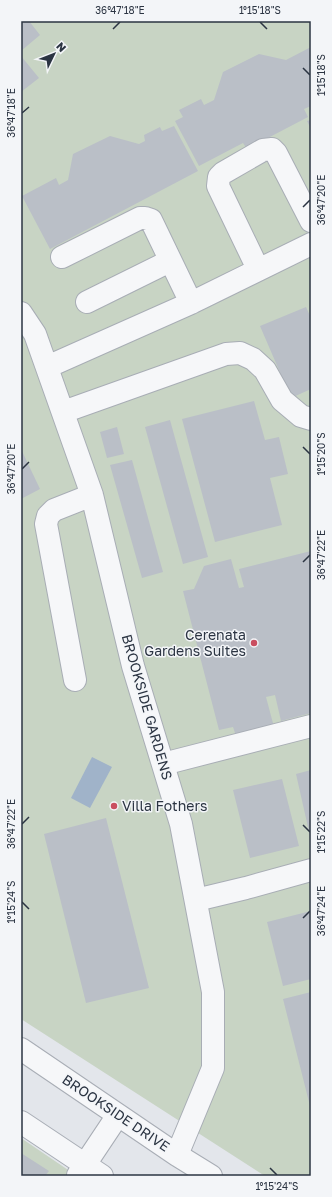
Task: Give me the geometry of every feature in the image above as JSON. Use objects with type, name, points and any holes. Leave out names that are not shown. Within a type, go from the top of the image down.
[{"type":"street","points":[[258,269],[218,186],[219,177],[223,173],[263,150],[272,149],[276,153],[311,221]]},
{"type":"street","points":[[62,257],[140,218],[145,218],[150,220],[191,303]]},
{"type":"street","points":[[47,367],[191,303],[311,244]]},
{"type":"street","points":[[87,302],[170,261]]},
{"type":"street","name":"BROOKSIDE GARDENS","points":[[21,313],[35,334],[92,495],[133,666],[181,824],[196,900],[213,992],[213,1068],[177,1155]]},
{"type":"street","points":[[63,412],[226,354],[240,353],[253,359],[265,370],[282,400],[301,416],[311,419]]},
{"type":"street","points":[[75,680],[46,524],[48,516],[54,510],[92,495]]},
{"type":"street","points":[[163,764],[311,726]]},
{"type":"street","points":[[196,900],[311,870]]},
{"type":"street","name":"BROOKSIDE DRIVE","points":[[21,1049],[177,1155],[211,1176]]},
{"type":"street","points":[[21,1122],[88,1172],[118,1114]]},
{"type":"green space","points":[[21,21],[311,21],[311,1176],[265,1176],[21,1019]]},
{"type":"green space","points":[[21,1138],[77,1176],[21,1176]]},
{"type":"water","points":[[92,757],[112,767],[90,808],[71,798]]},
{"type":"building","points":[[25,21],[29,21],[40,35],[21,51],[21,24]]},
{"type":"building","points":[[311,47],[311,106],[304,109],[308,117],[247,149],[243,143],[199,166],[175,121],[183,117],[179,110],[201,99],[204,105],[214,100],[223,72],[259,54],[286,60]]},
{"type":"building","points":[[21,56],[39,78],[21,92]]},
{"type":"building","points":[[311,120],[311,129],[307,121]]},
{"type":"building","points":[[174,126],[198,171],[50,249],[22,196],[56,178],[59,185],[68,180],[73,154],[110,136],[139,144],[145,141],[144,135],[160,127],[162,131]]},
{"type":"building","points":[[306,307],[311,318],[311,389],[291,398],[260,326]]},
{"type":"building","points":[[254,401],[265,440],[279,437],[288,474],[270,478],[282,525],[215,542],[182,419]]},
{"type":"building","points":[[170,420],[208,557],[183,564],[145,427]]},
{"type":"building","points":[[117,427],[124,454],[107,458],[100,432]]},
{"type":"building","points":[[21,449],[40,489],[21,499]]},
{"type":"building","points":[[132,460],[163,572],[142,578],[110,465]]},
{"type":"building","name":"Cerenata Gardens Suites","points":[[311,551],[311,713],[281,721],[275,695],[266,697],[274,727],[236,736],[233,727],[219,730],[183,591],[194,589],[204,566],[231,559],[239,588],[244,587],[239,569]]},
{"type":"building","points":[[311,770],[311,836],[310,836],[296,774]]},
{"type":"building","points":[[282,779],[299,846],[250,858],[233,790]]},
{"type":"building","points":[[106,818],[149,988],[86,1003],[44,834]]},
{"type":"building","points":[[311,911],[311,979],[283,986],[267,922]]},
{"type":"building","points":[[311,992],[311,1106],[310,1106],[283,999]]},
{"type":"building","points":[[21,1153],[49,1171],[45,1176],[21,1176]]},
{"type":"place","name":"Cerenata Gardens Suites","points":[[254,643]]},
{"type":"place","name":"Villa Fothers","points":[[114,806]]}]
